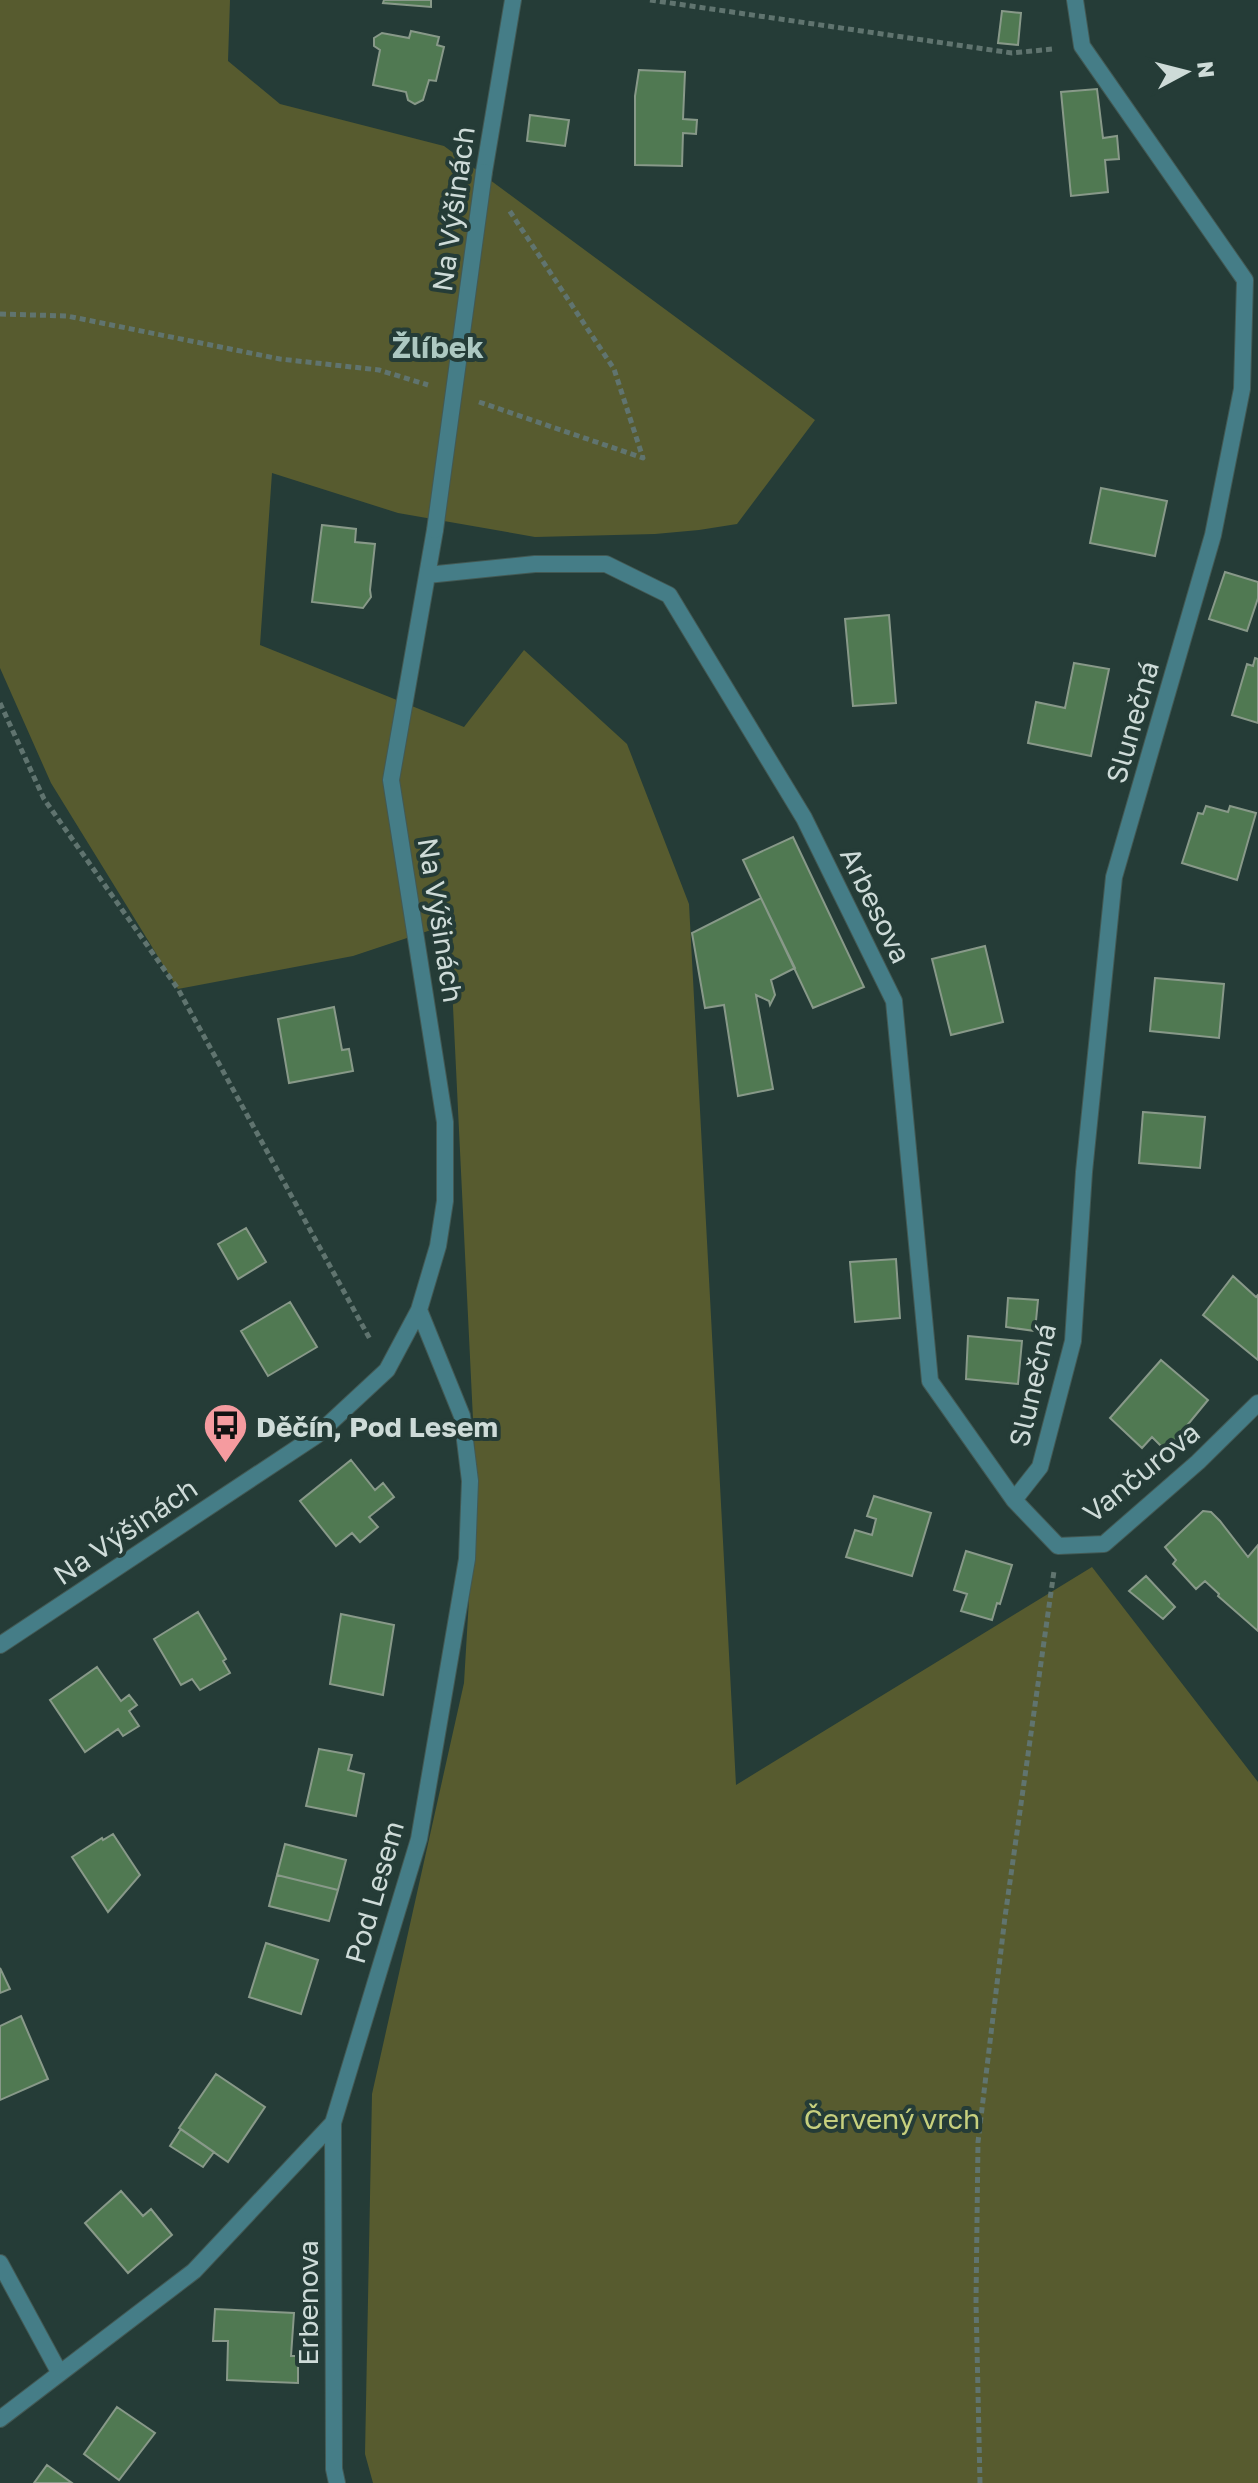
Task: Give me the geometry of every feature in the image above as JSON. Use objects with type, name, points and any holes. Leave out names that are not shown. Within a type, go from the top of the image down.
[{"type":"street","name":"Na Výšinách","points":[[0,1645],[317,1435],[387,1370],[419,1310],[438,1246],[445,1201],[445,1122],[391,780],[435,530],[484,172],[513,0]]},
{"type":"street","name":"Slunečná","points":[[1014,1500],[1040,1467],[1073,1341],[1084,1172],[1114,877],[1213,535],[1242,389],[1245,280],[1082,46],[1075,0]]},
{"type":"street","name":"Arbesova","points":[[427,575],[535,564],[606,564],[669,595],[804,818],[894,1001],[930,1381],[1014,1500]]},
{"type":"street","name":"Pod Lesem","points":[[0,2419],[194,2271],[333,2123],[419,1839],[467,1559],[470,1481],[462,1416],[419,1310]]},
{"type":"street","name":"Vančurova","points":[[1014,1500],[1058,1546],[1104,1544],[1198,1462],[1258,1403]]},
{"type":"street","name":"Erbenova","points":[[333,2123],[334,2469],[337,2483]]},
{"type":"street","points":[[0,2263],[59,2372]]},
{"type":"path","points":[[650,0],[1012,53],[1082,46]]},
{"type":"path","points":[[465,397],[643,458],[614,369],[484,172]]},
{"type":"path","points":[[0,314],[67,316],[280,359],[379,370],[436,388]]},
{"type":"path","points":[[0,703],[44,799],[178,989],[387,1370]]},
{"type":"path","points":[[980,2483],[976,2302],[978,2142],[1005,1917],[1058,1546]]},
{"type":"green space","name":"Červený vrch","points":[[0,0],[230,0],[228,61],[280,104],[444,146],[815,420],[737,524],[699,530],[535,537],[398,513],[272,473],[260,645],[464,727],[524,650],[627,744],[689,904],[736,1785],[1092,1567],[1258,1782],[1258,2483],[373,2483],[365,2454],[372,2094],[464,1683],[476,1481],[449,924],[353,956],[178,989],[51,783],[0,668]]},
{"type":"building","points":[[384,0],[431,0],[431,7],[383,3]]},
{"type":"building","points":[[1002,11],[1021,13],[1018,45],[998,43]]},
{"type":"building","points":[[411,31],[439,37],[437,45],[444,47],[436,81],[429,80],[423,100],[415,104],[408,100],[406,92],[373,85],[380,50],[374,46],[374,38],[382,33],[409,38]]},
{"type":"building","points":[[639,70],[685,72],[683,119],[697,120],[696,134],[683,133],[682,166],[635,165],[635,96]]},
{"type":"building","points":[[1097,89],[1103,138],[1117,136],[1119,159],[1105,160],[1108,192],[1071,196],[1061,92]]},
{"type":"building","points":[[530,115],[569,120],[565,146],[527,141]]},
{"type":"building","points":[[1101,488],[1167,501],[1155,556],[1090,543]]},
{"type":"building","points":[[322,525],[356,529],[355,542],[375,544],[371,597],[363,608],[312,602]]},
{"type":"building","points":[[1225,572],[1258,582],[1258,598],[1247,631],[1209,619]]},
{"type":"building","points":[[889,615],[896,703],[853,706],[845,619]]},
{"type":"building","points":[[1255,658],[1258,659],[1258,723],[1232,715],[1247,664],[1253,666]]},
{"type":"building","points":[[1074,663],[1109,669],[1091,756],[1028,743],[1036,702],[1065,708]]},
{"type":"building","points":[[1206,806],[1228,812],[1230,806],[1256,813],[1237,880],[1182,863],[1198,813],[1203,814]]},
{"type":"building","points":[[793,837],[864,987],[813,1008],[743,860]]},
{"type":"building","points":[[761,898],[795,968],[771,980],[775,995],[770,1005],[769,1001],[756,995],[773,1089],[738,1096],[724,1005],[705,1008],[692,933]]},
{"type":"building","points":[[985,946],[1003,1022],[951,1035],[932,959]]},
{"type":"building","points":[[1155,978],[1224,984],[1219,1038],[1150,1031]]},
{"type":"building","points":[[334,1007],[342,1050],[349,1049],[353,1071],[289,1083],[278,1019]]},
{"type":"building","points":[[1143,1112],[1205,1117],[1200,1168],[1139,1163]]},
{"type":"building","points":[[246,1228],[266,1262],[238,1279],[218,1244]]},
{"type":"building","points":[[896,1259],[900,1318],[855,1322],[850,1262]]},
{"type":"building","points":[[1233,1276],[1256,1297],[1258,1295],[1258,1360],[1203,1315]]},
{"type":"building","points":[[1008,1298],[1038,1300],[1035,1331],[1006,1327]]},
{"type":"building","points":[[290,1302],[317,1347],[268,1376],[241,1331]]},
{"type":"building","points":[[968,1336],[1022,1341],[1018,1384],[966,1379]]},
{"type":"building","points":[[1161,1360],[1208,1400],[1166,1451],[1152,1437],[1142,1448],[1110,1418]]},
{"type":"building","points":[[351,1460],[375,1490],[383,1483],[394,1497],[369,1517],[378,1527],[360,1542],[352,1533],[336,1546],[300,1501]]},
{"type":"building","points":[[874,1496],[931,1513],[912,1576],[846,1557],[855,1530],[872,1535],[876,1519],[867,1516]]},
{"type":"building","points":[[1203,1511],[1211,1512],[1220,1521],[1248,1557],[1258,1545],[1258,1631],[1205,1581],[1196,1589],[1173,1564],[1176,1560],[1165,1547]]},
{"type":"building","points":[[966,1551],[1012,1565],[992,1620],[961,1611],[967,1594],[954,1590]]},
{"type":"building","points":[[1146,1576],[1175,1607],[1163,1619],[1129,1591]]},
{"type":"building","points":[[198,1612],[226,1659],[223,1661],[230,1673],[200,1690],[192,1679],[181,1685],[154,1639]]},
{"type":"building","points":[[341,1614],[394,1625],[383,1695],[330,1684]]},
{"type":"building","points":[[97,1667],[121,1701],[129,1695],[137,1705],[129,1711],[139,1726],[123,1736],[118,1729],[85,1752],[50,1700]]},
{"type":"building","points":[[319,1749],[352,1755],[348,1770],[364,1774],[356,1816],[306,1806]]},
{"type":"building","points":[[113,1834],[140,1875],[108,1912],[72,1857]]},
{"type":"building","points":[[285,1844],[346,1860],[338,1890],[277,1875]]},
{"type":"building","points":[[277,1875],[338,1890],[329,1921],[269,1906]]},
{"type":"building","points":[[266,1943],[318,1960],[301,2014],[249,1997]]},
{"type":"building","points":[[0,1968],[10,1989],[0,1993]]},
{"type":"building","points":[[21,2016],[48,2079],[0,2100],[0,2026]]},
{"type":"building","points":[[216,2074],[265,2107],[228,2162],[179,2128]]},
{"type":"building","points":[[181,2129],[214,2152],[203,2167],[170,2146]]},
{"type":"building","points":[[121,2191],[143,2216],[151,2209],[172,2235],[128,2273],[85,2223]]},
{"type":"building","points":[[215,2309],[294,2313],[291,2356],[298,2356],[298,2383],[227,2380],[228,2341],[213,2341]]},
{"type":"building","points":[[117,2407],[155,2433],[119,2480],[84,2454]]},
{"type":"building","points":[[47,2465],[72,2483],[34,2483]]},
{"type":"place","name":"Děčín, Pod Lesem","points":[[225,1465]]},
{"type":"district","name":"Žlíbek","points":[[438,347]]}]
